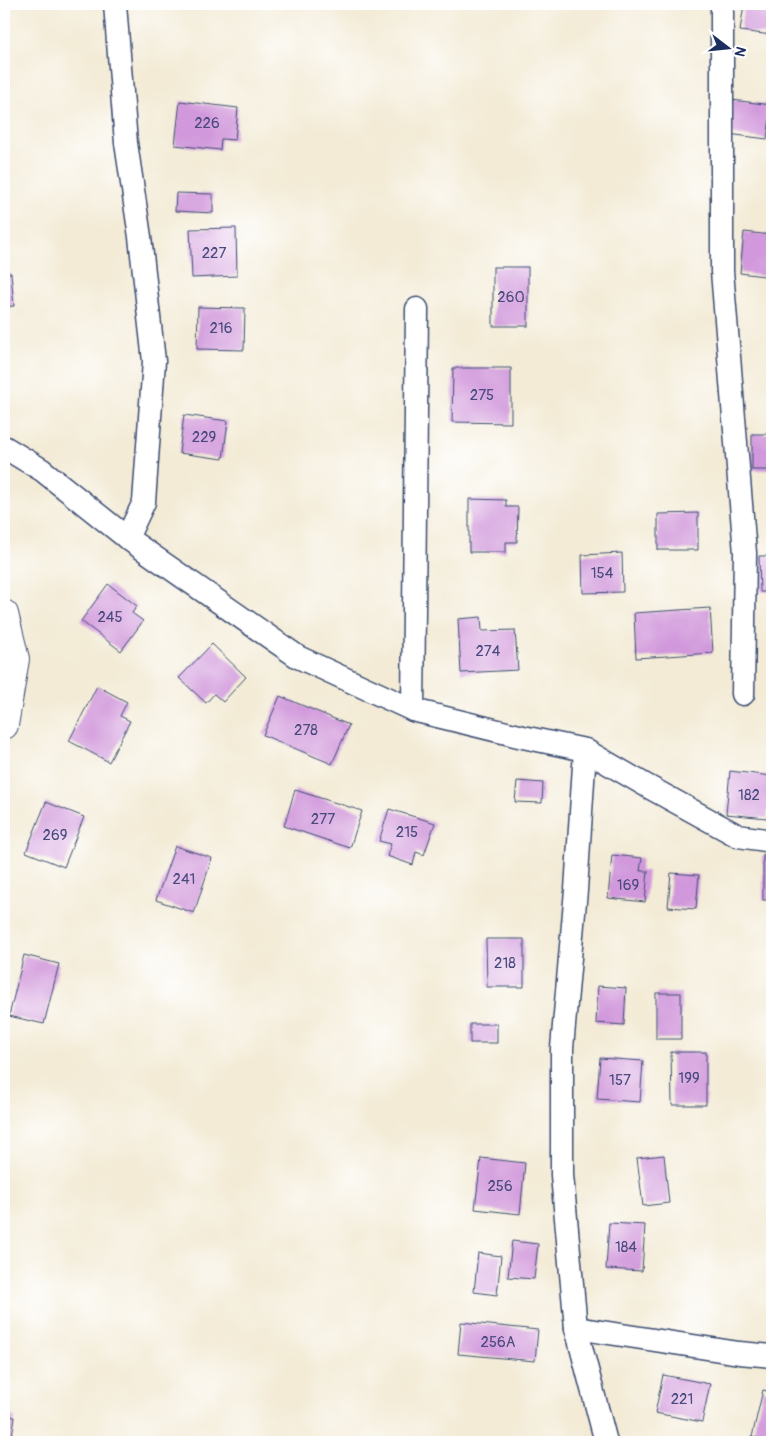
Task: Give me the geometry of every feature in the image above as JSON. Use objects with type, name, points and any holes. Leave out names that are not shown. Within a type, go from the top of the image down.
[{"type":"street","points":[[114,4],[126,143],[140,237],[154,361],[144,502],[127,538]]},
{"type":"street","points":[[722,4],[722,271],[746,554],[743,694]]},
{"type":"street","points":[[413,710],[416,309]]},
{"type":"street","points":[[4,447],[42,470],[127,538],[298,657],[413,710],[585,750],[738,836],[772,841]]},
{"type":"street","points":[[4,614],[15,659],[4,725]]},
{"type":"street","points":[[585,750],[562,1048],[562,1175],[576,1328],[606,1442]]},
{"type":"street","points":[[576,1328],[739,1353],[772,1356]]},
{"type":"building","points":[[744,4],[772,4],[772,35],[740,31]]},
{"type":"building","points":[[732,100],[772,105],[767,139],[728,134]]},
{"type":"building","points":[[180,101],[238,108],[235,140],[221,139],[220,150],[175,145]]},
{"type":"building","points":[[176,193],[213,194],[213,213],[175,211]]},
{"type":"building","points":[[236,228],[237,276],[192,278],[190,229]]},
{"type":"building","points":[[744,232],[772,235],[772,277],[740,273]]},
{"type":"building","points":[[493,267],[528,267],[528,326],[493,326]]},
{"type":"building","points":[[4,273],[11,273],[14,306],[4,307]]},
{"type":"building","points":[[198,307],[245,308],[244,350],[197,349]]},
{"type":"building","points":[[453,368],[511,368],[511,423],[452,422]]},
{"type":"building","points":[[184,415],[228,421],[223,459],[179,453]]},
{"type":"building","points":[[752,434],[772,434],[772,470],[752,470]]},
{"type":"building","points":[[469,499],[506,500],[506,507],[518,507],[517,542],[506,542],[506,552],[469,552]]},
{"type":"building","points":[[698,513],[698,550],[658,550],[658,514]]},
{"type":"building","points":[[622,553],[623,592],[583,593],[582,555]]},
{"type":"building","points":[[759,556],[772,556],[772,592],[760,592]]},
{"type":"building","points":[[108,584],[137,606],[132,613],[143,621],[121,651],[81,621]]},
{"type":"building","points":[[710,608],[713,653],[636,658],[634,613]]},
{"type":"building","points":[[481,617],[482,631],[515,630],[518,670],[461,673],[458,619]]},
{"type":"building","points":[[212,644],[246,677],[223,702],[214,694],[206,703],[179,678]]},
{"type":"building","points":[[97,686],[127,702],[120,716],[130,721],[109,762],[69,741]]},
{"type":"building","points":[[280,696],[349,725],[332,764],[263,735]]},
{"type":"building","points":[[730,771],[772,776],[767,818],[726,814]]},
{"type":"building","points":[[517,781],[543,783],[542,803],[515,802]]},
{"type":"building","points":[[295,790],[362,811],[350,848],[284,826]]},
{"type":"building","points":[[46,802],[84,817],[64,867],[26,852]]},
{"type":"building","points":[[389,809],[435,823],[424,855],[416,852],[413,865],[387,856],[391,844],[379,841]]},
{"type":"building","points":[[175,846],[212,858],[194,913],[156,900]]},
{"type":"building","points":[[612,855],[642,858],[640,871],[648,871],[645,902],[608,898]]},
{"type":"building","points":[[763,855],[772,855],[772,900],[763,900]]},
{"type":"building","points":[[671,873],[699,875],[696,909],[668,907]]},
{"type":"building","points":[[486,939],[524,939],[524,987],[487,987]]},
{"type":"building","points":[[24,955],[59,964],[44,1024],[9,1016]]},
{"type":"building","points":[[598,986],[626,988],[624,1025],[596,1023]]},
{"type":"building","points":[[656,993],[681,993],[681,1039],[656,1039]]},
{"type":"building","points":[[470,1024],[497,1024],[497,1043],[470,1043]]},
{"type":"building","points":[[671,1052],[706,1052],[706,1105],[672,1105]]},
{"type":"building","points":[[600,1058],[643,1061],[640,1102],[597,1099]]},
{"type":"building","points":[[664,1155],[669,1203],[643,1206],[637,1158]]},
{"type":"building","points":[[481,1158],[525,1163],[520,1214],[475,1209]]},
{"type":"building","points":[[609,1223],[645,1225],[642,1271],[606,1269]]},
{"type":"building","points":[[512,1241],[538,1244],[534,1279],[508,1277]]},
{"type":"building","points":[[478,1253],[501,1256],[497,1295],[474,1292]]},
{"type":"building","points":[[461,1322],[538,1330],[535,1361],[458,1354]]},
{"type":"building","points":[[663,1375],[710,1384],[702,1422],[655,1413]]},
{"type":"building","points":[[763,1390],[772,1392],[772,1441],[752,1437]]},
{"type":"building","points":[[4,1415],[15,1417],[11,1442],[4,1442]]}]
